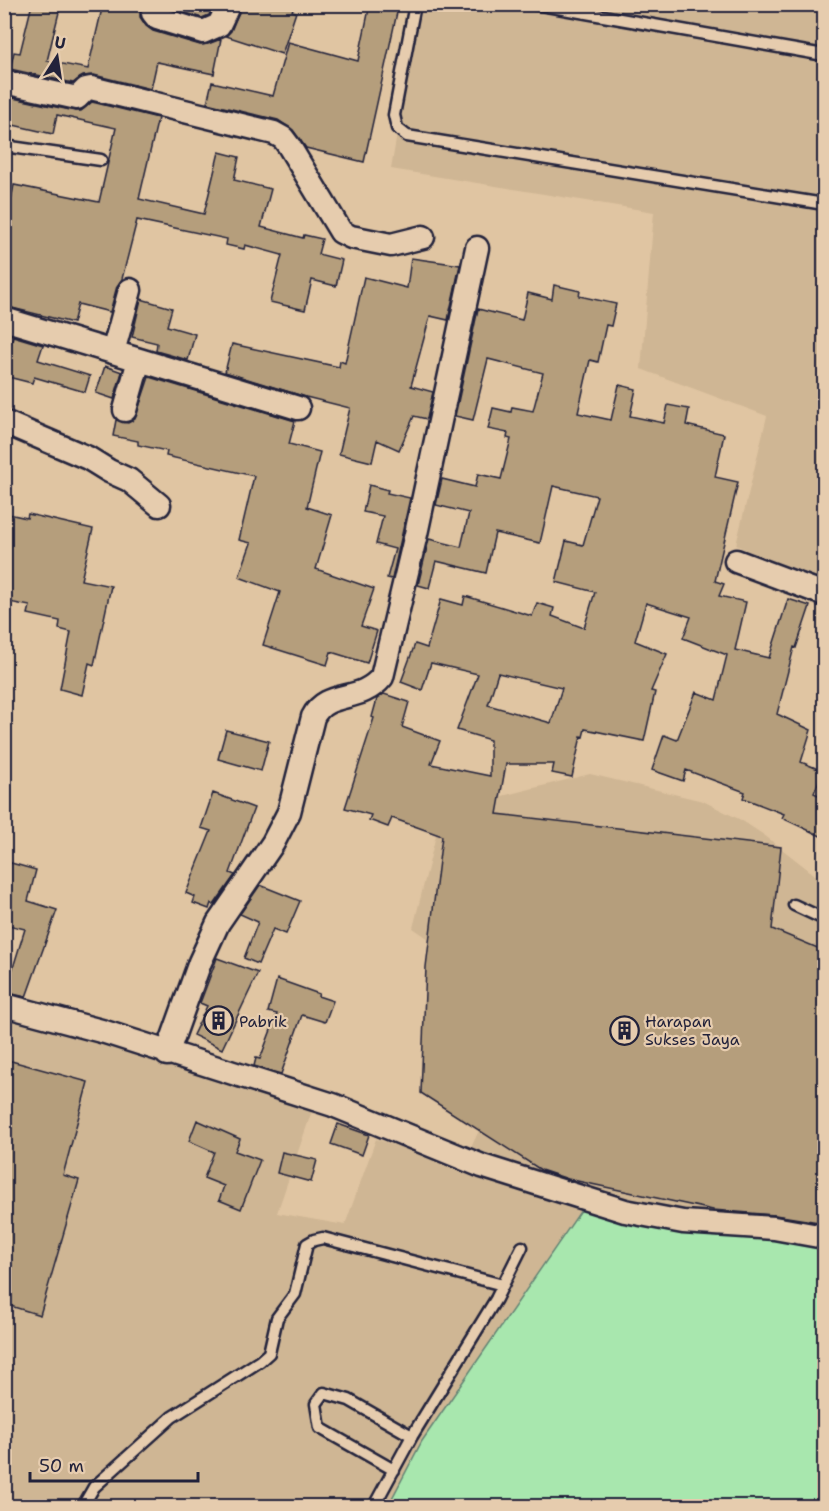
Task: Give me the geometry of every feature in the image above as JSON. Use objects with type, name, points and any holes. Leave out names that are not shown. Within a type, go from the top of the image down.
[{"type":"street","points":[[154,4],[153,13],[157,18],[203,32],[219,25],[229,4]]},
{"type":"street","points":[[4,82],[77,98],[86,89],[91,88],[274,133],[283,138],[289,146],[341,232],[351,237],[391,245],[423,237]]},
{"type":"street","points":[[167,1054],[213,932],[229,905],[273,843],[289,812],[313,717],[318,708],[324,703],[369,690],[382,677],[416,534],[477,248]]},
{"type":"street","points":[[113,352],[130,290]]},
{"type":"street","points":[[4,319],[298,408]]},
{"type":"street","points":[[125,410],[139,360]]},
{"type":"street","points":[[4,422],[88,458],[129,480],[159,505]]},
{"type":"street","points":[[736,561],[825,594]]},
{"type":"street","points":[[4,1005],[105,1032],[167,1054],[333,1105],[482,1166],[625,1211],[683,1222],[774,1228],[825,1237]]},
{"type":"lane","points":[[416,4],[394,115],[397,128],[407,136],[825,204]]},
{"type":"lane","points":[[536,4],[825,55]]},
{"type":"lane","points":[[4,146],[101,160]]},
{"type":"lane","points":[[794,905],[825,919]]},
{"type":"lane","points":[[82,1506],[94,1486],[172,1417],[252,1367],[269,1353],[277,1318],[295,1294],[307,1244],[314,1240],[323,1239],[503,1285]]},
{"type":"lane","points":[[374,1506],[412,1436],[503,1285],[522,1247]]},
{"type":"lane","points":[[394,1470],[320,1428],[316,1404],[324,1393],[349,1400],[412,1436]]},
{"type":"shaded area","points":[[419,5],[824,5],[824,586],[736,545],[767,416],[641,369],[654,212],[391,169]]},
{"type":"shaded area","points":[[590,774],[703,801],[741,820],[764,835],[824,882],[824,1233],[586,1204],[422,1441],[388,1506],[5,1506],[4,1013],[111,1046],[315,1102],[277,1213],[345,1225],[376,1139],[462,1167],[502,1081],[500,987],[413,928],[442,811]]},
{"type":"green space","points":[[586,1203],[824,1233],[824,1506],[388,1506],[422,1441]]},
{"type":"building","points":[[32,4],[61,4],[47,61],[88,69],[103,4],[140,4],[140,17],[153,31],[200,45],[221,39],[214,74],[157,62],[151,89],[94,75],[83,76],[73,83],[10,69],[14,52],[20,53]]},
{"type":"building","points":[[167,4],[214,4],[209,15],[202,18],[167,7]]},
{"type":"building","points":[[242,4],[295,4],[292,11],[296,12],[282,54],[226,36],[231,31]]},
{"type":"building","points":[[370,4],[398,8],[364,162],[306,148],[293,130],[278,120],[207,103],[212,82],[273,96],[288,42],[358,61]]},
{"type":"building","points":[[8,97],[75,111],[81,111],[92,102],[158,118],[139,199],[204,214],[219,152],[239,157],[234,180],[271,189],[261,227],[303,238],[304,235],[322,239],[318,254],[342,260],[336,286],[312,280],[305,310],[270,302],[282,255],[245,245],[244,249],[226,245],[227,239],[137,220],[122,279],[117,286],[110,312],[78,304],[73,323],[4,306],[4,209],[9,210],[14,185],[99,202],[116,128],[57,115],[53,134],[4,123],[4,110]]},
{"type":"building","points":[[411,258],[460,265],[448,320],[430,316],[411,386],[433,392],[427,419],[414,416],[399,450],[377,440],[372,462],[339,454],[350,408],[225,372],[232,344],[339,367],[340,361],[345,363],[364,277],[407,288]]},
{"type":"building","points":[[554,285],[580,291],[579,296],[616,304],[611,326],[606,325],[598,362],[590,360],[578,413],[611,420],[619,385],[636,389],[630,416],[664,423],[668,405],[689,409],[686,425],[724,434],[715,477],[738,482],[715,581],[724,584],[719,596],[746,602],[735,650],[769,658],[788,599],[810,606],[796,648],[794,647],[777,714],[811,730],[801,762],[823,771],[814,793],[825,798],[825,838],[782,818],[784,814],[743,798],[745,792],[686,770],[683,781],[652,770],[664,735],[677,740],[696,692],[716,700],[727,655],[683,638],[691,617],[646,603],[635,641],[667,654],[651,691],[655,692],[644,741],[585,729],[583,737],[581,736],[572,777],[552,773],[554,764],[506,764],[497,814],[781,847],[772,929],[825,951],[825,1223],[775,1215],[713,1210],[568,1179],[541,1170],[421,1093],[426,967],[442,836],[392,818],[388,827],[369,820],[371,815],[345,808],[374,718],[372,717],[377,699],[384,694],[409,702],[402,727],[440,741],[431,764],[490,776],[490,740],[457,730],[478,674],[431,663],[422,690],[401,682],[415,644],[427,648],[441,599],[463,605],[465,596],[532,616],[537,603],[554,608],[552,616],[584,628],[595,592],[556,582],[566,541],[583,545],[597,496],[553,486],[540,543],[495,533],[486,573],[436,561],[429,588],[418,585],[429,539],[461,547],[469,513],[436,505],[442,479],[475,487],[478,474],[501,479],[511,439],[507,438],[508,433],[488,429],[493,408],[511,412],[512,407],[533,411],[543,373],[488,359],[473,420],[455,416],[478,309],[522,320],[528,293],[552,299]],"holes":[[[498,673],[562,688],[551,723],[488,705]]]},
{"type":"building","points":[[141,299],[172,308],[167,326],[195,334],[188,360],[156,351],[157,343],[132,337]]},
{"type":"building","points":[[13,336],[43,345],[38,360],[90,376],[85,392],[34,377],[32,383],[4,376],[4,366]]},
{"type":"building","points":[[105,366],[122,372],[114,399],[96,393]]},
{"type":"building","points":[[149,377],[295,421],[289,444],[320,452],[307,507],[332,515],[316,569],[374,589],[361,626],[377,631],[367,663],[331,652],[327,665],[263,645],[280,592],[239,577],[251,543],[239,540],[254,476],[166,456],[167,451],[138,445],[138,441],[113,436],[116,420],[128,423],[135,419]]},
{"type":"building","points":[[369,485],[388,490],[387,493],[410,498],[392,579],[387,578],[395,549],[376,544],[383,516],[363,512]]},
{"type":"building","points":[[4,513],[27,518],[28,514],[93,529],[81,580],[111,586],[94,665],[89,663],[82,695],[60,689],[71,632],[59,629],[60,621],[28,614],[30,606],[4,601],[4,574],[9,554],[4,553]]},
{"type":"building","points":[[226,730],[269,741],[261,771],[218,759]]},
{"type":"building","points":[[213,793],[254,808],[230,873],[235,875],[214,905],[211,903],[209,909],[193,903],[195,897],[186,893],[211,831],[201,828]]},
{"type":"building","points":[[4,861],[36,870],[28,901],[57,910],[26,997],[4,992],[4,968],[12,971],[25,929],[4,924]]},
{"type":"building","points":[[260,885],[300,901],[286,934],[273,929],[258,964],[244,958],[258,922],[240,914]]},
{"type":"building","name":"Pabrik","points":[[217,958],[258,973],[222,1049],[193,1035],[207,1006],[200,1003]]},
{"type":"building","points":[[277,979],[333,1001],[325,1022],[302,1015],[281,1074],[254,1066],[256,1058],[260,1059],[277,1014],[268,1012]]},
{"type":"building","points":[[4,1059],[88,1082],[63,1175],[79,1180],[40,1315],[4,1304]]},
{"type":"building","points":[[197,1120],[240,1139],[235,1151],[260,1160],[241,1209],[219,1200],[224,1186],[204,1178],[214,1152],[189,1141]]},
{"type":"building","points":[[338,1124],[369,1135],[362,1155],[331,1144]]},
{"type":"building","points":[[282,1152],[317,1160],[311,1182],[277,1173]]},
{"type":"place","name":"Pabrik","points":[[218,1021]]},
{"type":"place","name":"Harapan Sukses Jaya","points":[[624,1030]]}]
